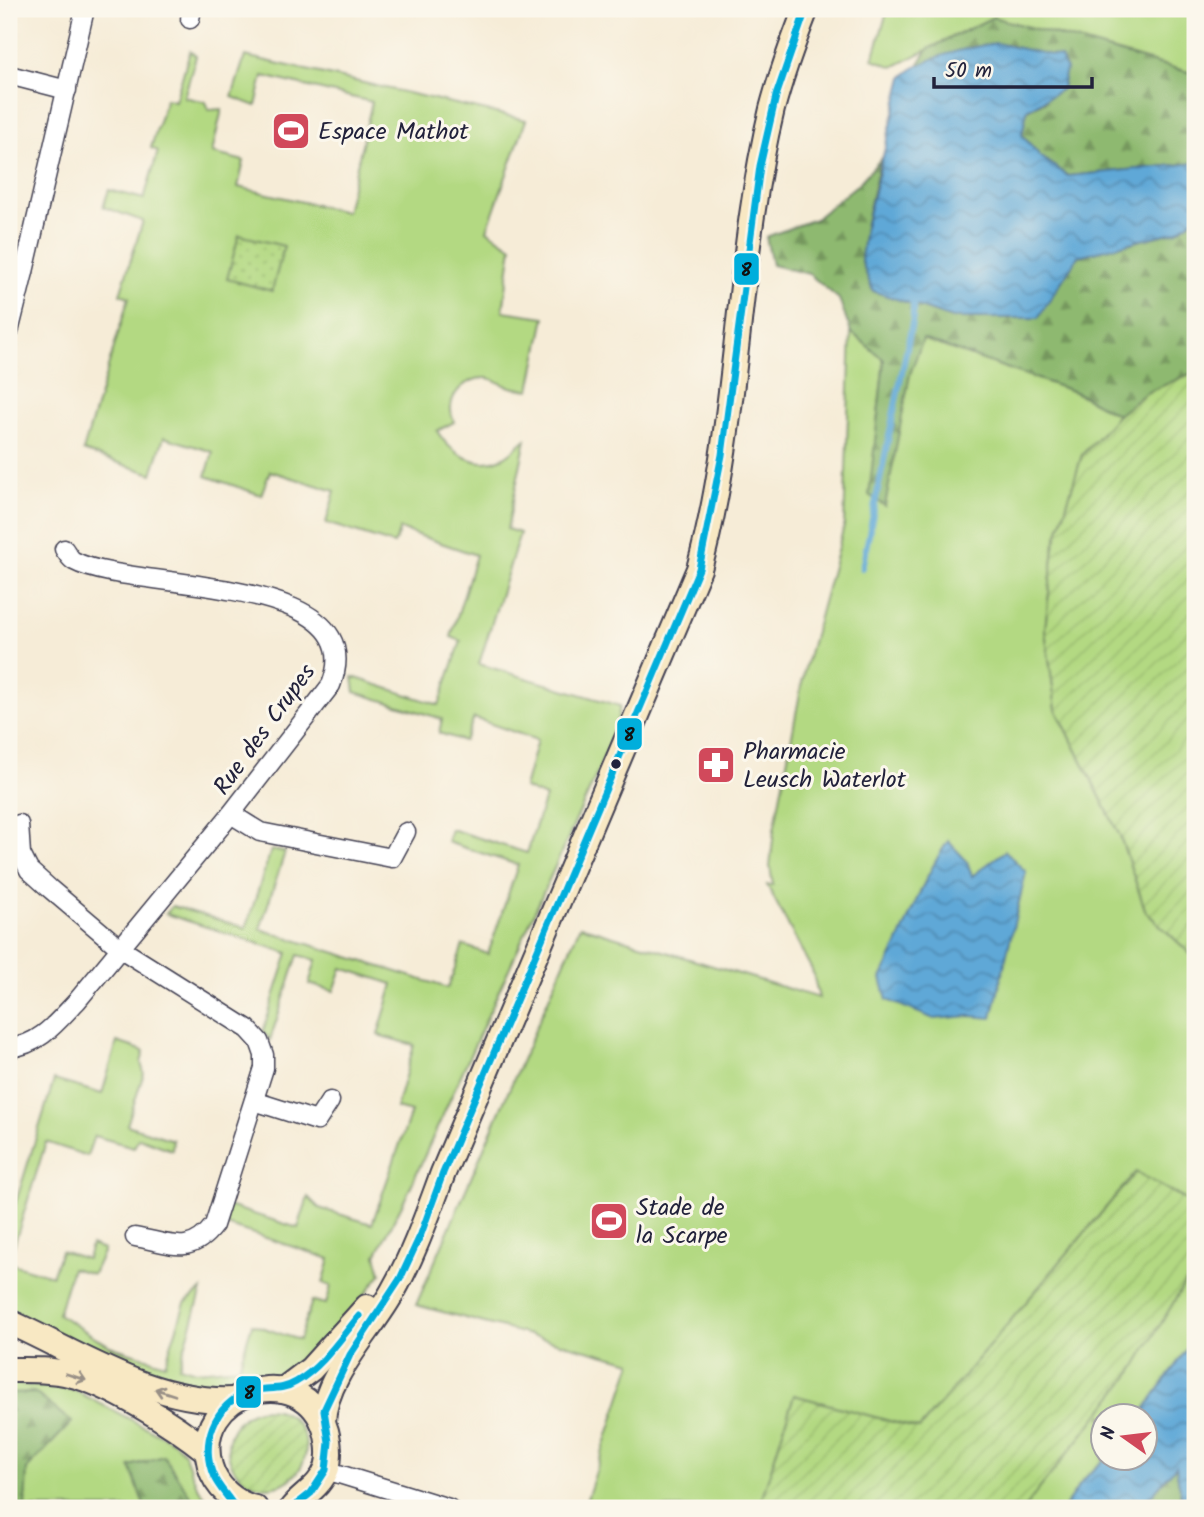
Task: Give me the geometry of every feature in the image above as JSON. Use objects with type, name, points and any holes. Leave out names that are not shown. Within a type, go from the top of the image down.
[{"type":"main road","points":[[290,1507],[312,1493],[326,1470],[329,1442],[323,1422],[324,1410],[350,1355],[400,1279],[421,1234],[443,1173],[699,569],[721,477],[751,239],[772,112],[782,71],[806,9]]},
{"type":"main road","points":[[283,1390],[327,1353],[382,1287],[443,1173]]},
{"type":"main road","points":[[9,1322],[163,1392],[214,1401],[232,1400],[261,1389],[283,1390],[306,1401],[323,1422]]},
{"type":"main road","points":[[9,1370],[48,1370],[90,1381],[173,1427],[207,1451]]},
{"type":"main road","points":[[232,1400],[211,1428],[207,1451],[215,1478],[233,1503],[255,1508]]},
{"type":"street","points":[[9,332],[16,270],[67,90],[85,9]]},
{"type":"street","points":[[9,75],[67,90]]},
{"type":"street","name":"Rue des Crupes","points":[[9,1048],[35,1041],[50,1030],[121,948],[231,814],[331,685],[339,666],[336,645],[327,629],[304,612],[260,597],[192,583],[127,576],[72,561],[64,549]]},
{"type":"street","points":[[231,814],[260,832],[392,858],[406,832]]},
{"type":"street","points":[[19,824],[21,854],[30,870],[121,948],[237,1022],[259,1041],[264,1055],[264,1069],[214,1225],[203,1240],[191,1246],[135,1237]]},
{"type":"street","points":[[254,1101],[317,1121],[330,1101]]},
{"type":"street","points":[[326,1470],[449,1508]]},
{"type":"green space","points":[[888,9],[1195,9],[1195,74],[993,17],[893,67],[873,59]]},
{"type":"green space","points":[[993,17],[1195,74],[1195,163],[1068,176],[1041,157],[1022,135],[1027,110],[1046,101],[917,67],[928,49]]},
{"type":"green space","points":[[190,51],[196,56],[184,97],[206,102],[209,110],[222,109],[212,153],[244,161],[238,187],[346,212],[372,102],[263,76],[256,106],[232,97],[245,56],[526,120],[487,230],[512,247],[503,311],[545,317],[530,390],[513,388],[487,378],[470,381],[457,391],[453,398],[451,414],[454,422],[437,431],[457,453],[484,462],[504,457],[526,439],[507,529],[520,533],[479,664],[620,706],[615,731],[595,778],[406,1197],[376,1255],[381,1274],[335,1332],[288,1375],[223,1391],[173,1386],[28,1323],[9,1310],[9,1263],[52,1276],[61,1251],[87,1259],[91,1245],[104,1250],[93,1274],[72,1268],[58,1314],[110,1346],[165,1364],[185,1303],[202,1290],[179,1366],[196,1371],[239,1367],[252,1324],[299,1340],[312,1301],[326,1304],[331,1286],[323,1283],[330,1259],[223,1224],[228,1206],[298,1228],[308,1197],[319,1208],[372,1224],[411,1112],[396,1108],[414,1045],[378,1035],[393,984],[342,968],[334,991],[309,984],[316,960],[298,955],[270,1040],[263,1031],[288,953],[166,914],[172,906],[246,928],[271,850],[285,852],[260,929],[448,988],[463,945],[488,954],[518,865],[447,842],[451,829],[527,853],[545,797],[524,788],[537,740],[474,718],[464,741],[439,733],[442,719],[355,692],[353,677],[439,705],[461,641],[451,637],[476,555],[400,529],[394,544],[326,523],[335,491],[270,471],[261,495],[206,476],[213,452],[164,437],[152,474],[83,451],[129,297],[120,294],[143,221],[103,207],[109,190],[144,199],[158,151],[151,148],[166,99],[175,101]]},
{"type":"green space","points":[[880,160],[865,227],[861,260],[873,291],[952,318],[1037,318],[1078,256],[1177,231],[1195,218],[1195,372],[1146,393],[1118,415],[1075,392],[923,339],[910,374],[885,506],[869,495],[884,360],[851,332],[839,299],[809,274],[772,265],[766,237],[815,219],[858,184]]},
{"type":"green space","points":[[239,235],[284,246],[272,291],[227,279]]},
{"type":"green space","points":[[851,332],[884,360],[877,424],[884,505],[910,374],[922,339],[1075,392],[1118,415],[1082,455],[1054,547],[1045,630],[1056,709],[1120,836],[1146,912],[1195,958],[1195,1205],[1135,1173],[919,1430],[794,1396],[759,1508],[584,1508],[632,1362],[416,1305],[580,926],[819,998],[812,970],[767,885],[773,885],[770,867],[774,830],[804,672],[844,526]]},
{"type":"green space","points":[[1195,372],[1195,958],[1146,912],[1120,836],[1056,709],[1045,630],[1054,547],[1082,455],[1118,415],[1146,393]]},
{"type":"green space","points":[[117,1042],[144,1051],[141,1063],[144,1073],[127,1125],[173,1140],[172,1150],[139,1138],[134,1147],[94,1136],[87,1156],[46,1142],[9,1261],[9,1224],[54,1080],[102,1094]]},
{"type":"green space","points":[[1136,1172],[1195,1205],[1195,1262],[1188,1278],[1133,1371],[1108,1402],[1088,1402],[1088,1428],[1024,1508],[759,1508],[794,1395],[919,1429]]},
{"type":"green space","points":[[1195,1262],[1195,1337],[1192,1342],[1150,1402],[1108,1402],[1133,1371]]},
{"type":"green space","points":[[9,1383],[74,1390],[174,1442],[184,1453],[197,1486],[213,1508],[9,1508]]},
{"type":"green space","points":[[34,1392],[72,1422],[27,1469],[25,1508],[9,1508],[9,1393]]},
{"type":"green space","points":[[267,1409],[282,1412],[294,1421],[303,1433],[306,1448],[303,1463],[294,1475],[282,1484],[267,1487],[252,1484],[240,1475],[231,1463],[228,1448],[231,1433],[240,1421],[252,1412]]},
{"type":"green space","points":[[1088,1428],[1088,1472],[1091,1472],[1064,1508],[1024,1508]]},
{"type":"green space","points":[[164,1456],[198,1508],[145,1508],[130,1466]]},
{"type":"green space","points":[[1176,1465],[1183,1508],[1141,1508]]},
{"type":"water","points":[[996,43],[1061,57],[1066,69],[1062,89],[1027,110],[1022,135],[1041,157],[1068,176],[1195,163],[1195,218],[1177,231],[1078,256],[1038,318],[952,318],[873,291],[861,260],[865,227],[903,77],[933,59]]},
{"type":"water","points":[[948,841],[967,861],[972,876],[1005,851],[1026,872],[992,1018],[970,1016],[934,1019],[887,1000],[881,978],[929,874]]},
{"type":"water","points":[[1195,1337],[1195,1508],[1183,1508],[1176,1466],[1141,1508],[1064,1508],[1091,1472],[1158,1472],[1158,1402],[1150,1402]]},
{"type":"waterway","points":[[862,568],[913,318],[913,298]]},
{"type":"transit line","name":"8","points":[[292,1508],[311,1493],[326,1470],[329,1442],[324,1410],[350,1355],[400,1279],[421,1234],[443,1173],[699,569],[722,455],[760,166],[776,96],[806,9]]},
{"type":"transit line","name":"8","points":[[235,1508],[216,1481],[210,1465],[209,1439],[219,1415],[237,1397],[255,1390],[284,1387],[305,1376],[330,1352],[359,1316]]},
{"type":"place","name":"Espace Mathot","points":[[291,131]]},
{"type":"place","name":"Pharmacie Leusch Waterlot","points":[[716,765]]},
{"type":"place","name":"Stade de la Scarpe","points":[[609,1221]]}]
